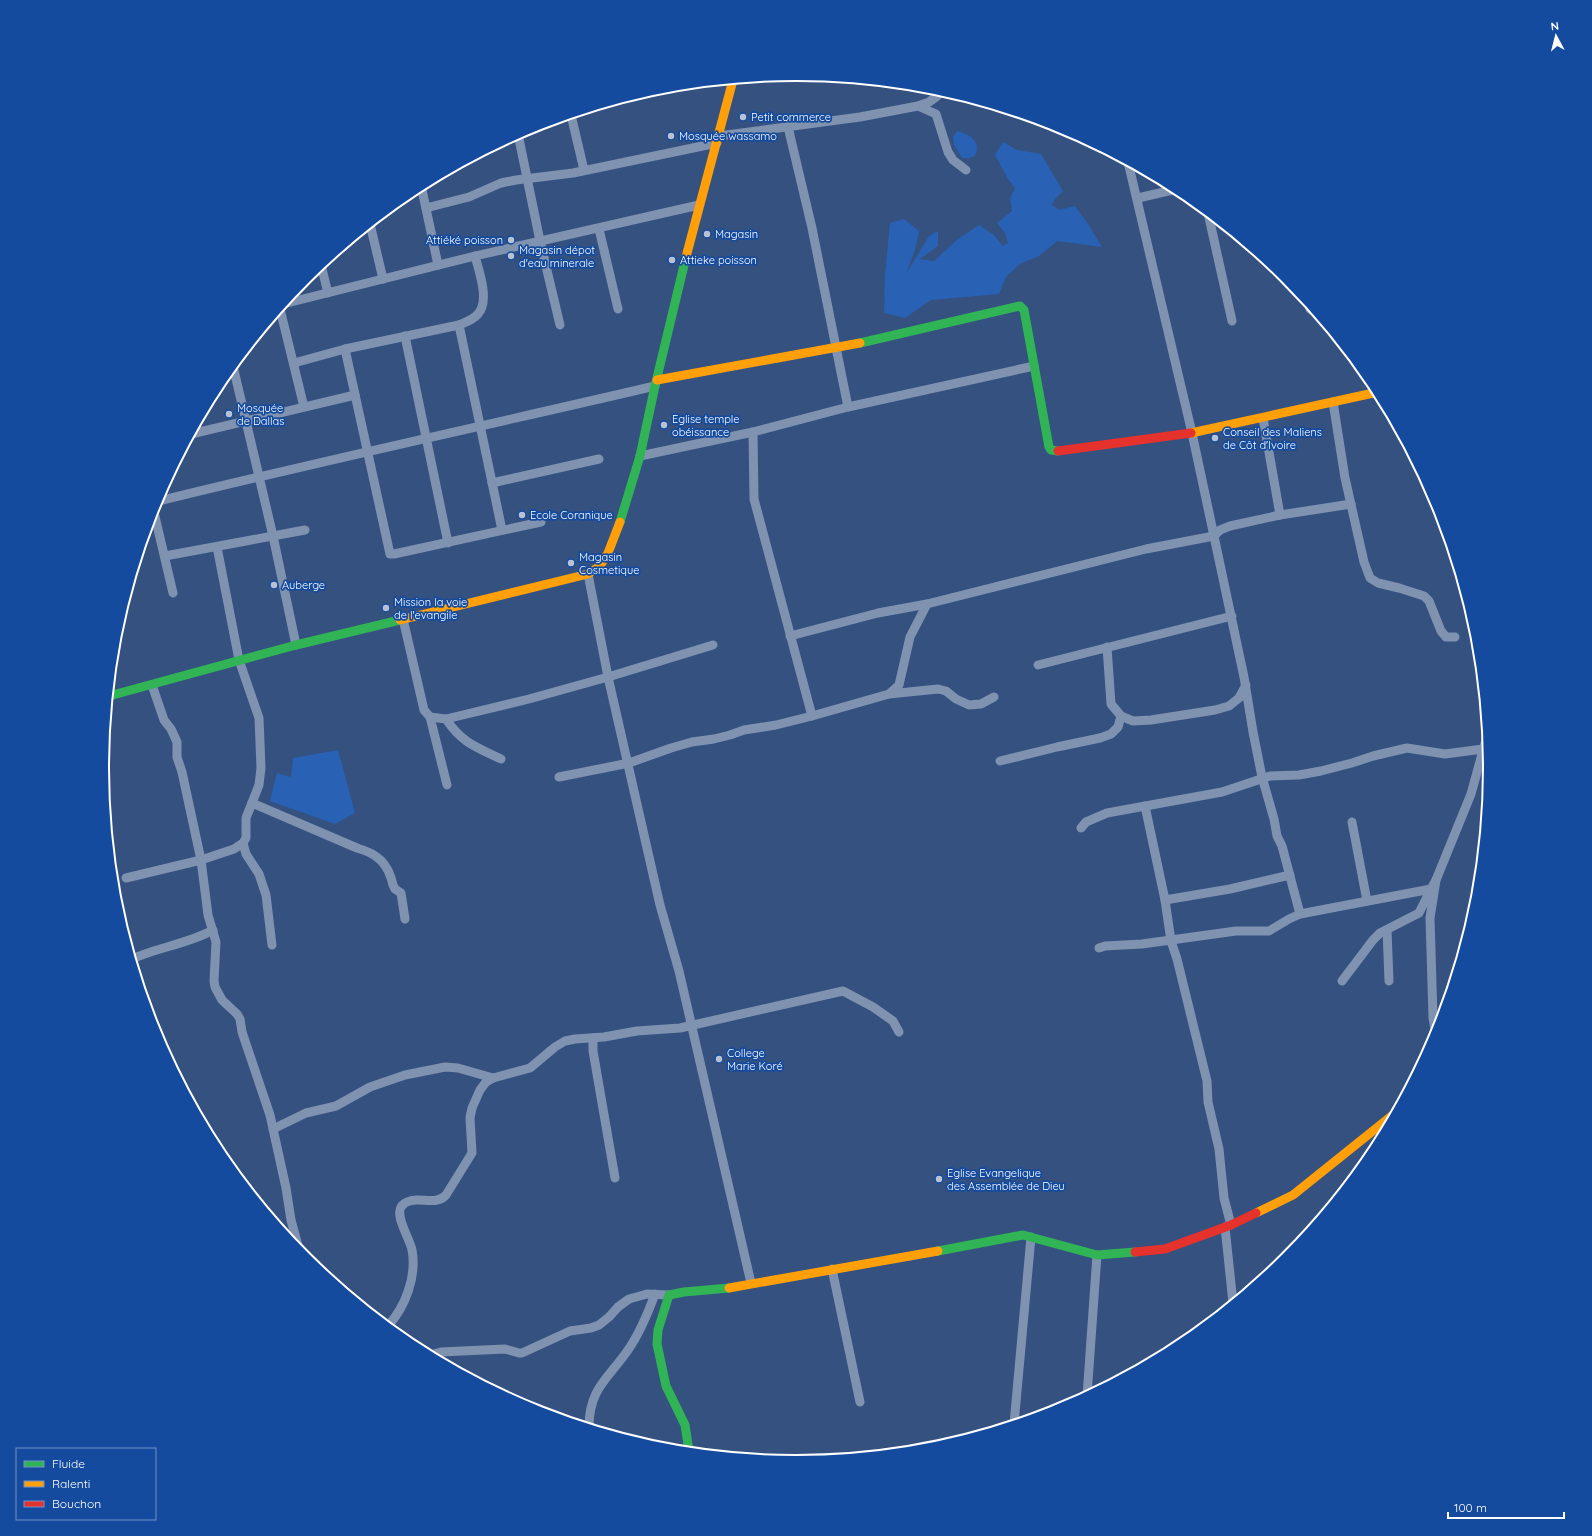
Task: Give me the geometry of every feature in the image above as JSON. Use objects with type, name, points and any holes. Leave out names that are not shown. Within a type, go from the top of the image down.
[{"type":"street","points":[[113,695],[296,645],[588,574],[600,566],[608,553],[623,513],[640,456],[656,383],[700,205],[732,84]]},
{"type":"street","points":[[426,208],[468,197],[502,183],[584,170],[718,139],[860,117],[918,106],[929,102],[937,96]]},
{"type":"street","points":[[918,106],[936,114],[948,152],[953,160],[966,170]]},
{"type":"street","points":[[572,118],[584,170]]},
{"type":"street","points":[[788,127],[812,228],[848,408]]},
{"type":"street","points":[[519,139],[540,241],[560,325]]},
{"type":"street","points":[[1130,168],[1138,198],[1192,433],[1232,616],[1246,685],[1262,778],[1274,819],[1276,836],[1282,846],[1300,914]]},
{"type":"street","points":[[1138,198],[1168,191]]},
{"type":"street","points":[[422,192],[438,265]]},
{"type":"street","points":[[291,302],[475,256],[700,205]]},
{"type":"street","points":[[1210,220],[1232,321]]},
{"type":"street","points":[[371,228],[384,279]]},
{"type":"street","points":[[599,229],[618,309]]},
{"type":"street","points":[[294,363],[345,349],[459,326],[472,319],[479,313],[483,304],[484,292],[475,256]]},
{"type":"street","points":[[322,270],[328,293]]},
{"type":"street","points":[[163,500],[481,427],[656,383],[836,348],[1020,306],[1024,310],[1050,450],[1055,451],[1192,433],[1372,393]]},
{"type":"street","points":[[281,313],[304,407]]},
{"type":"street","points":[[459,326],[502,530]]},
{"type":"street","points":[[405,336],[448,542]]},
{"type":"street","points":[[345,349],[390,554],[541,522]]},
{"type":"street","points":[[640,456],[753,432],[848,408],[1034,366]]},
{"type":"street","points":[[234,373],[273,536],[296,645]]},
{"type":"street","points":[[196,433],[355,395]]},
{"type":"street","points":[[1333,402],[1345,478],[1364,562],[1370,578],[1378,583],[1424,596],[1429,601],[1441,631],[1446,637],[1455,637]]},
{"type":"street","points":[[1262,418],[1280,515]]},
{"type":"street","points":[[753,432],[754,499],[812,716]]},
{"type":"street","points":[[492,483],[599,459]]},
{"type":"street","points":[[790,636],[878,613],[927,604],[1146,548],[1214,536],[1220,530],[1230,526],[1280,515],[1351,504]]},
{"type":"street","points":[[156,519],[173,593]]},
{"type":"street","points":[[165,556],[305,530]]},
{"type":"street","points":[[126,878],[201,860],[234,849],[246,838],[246,818],[259,785],[261,737],[259,718],[239,660],[217,547]]},
{"type":"street","points":[[588,574],[608,677],[660,905],[679,971],[690,1026],[751,1283]]},
{"type":"street","points":[[889,694],[899,685],[910,638],[927,604]]},
{"type":"street","points":[[1038,665],[1232,616]]},
{"type":"street","points":[[403,619],[424,710],[430,717],[447,785]]},
{"type":"street","points":[[430,717],[446,719],[529,699],[713,645]]},
{"type":"street","points":[[1107,647],[1111,704],[1121,716],[1132,721],[1151,720],[1215,710],[1229,706],[1239,698],[1246,685]]},
{"type":"street","points":[[152,685],[164,720],[171,729],[177,742],[177,757],[182,772],[201,860],[208,916],[216,942],[215,987],[222,1000],[237,1014],[240,1019],[242,1032],[264,1095],[273,1129],[296,1239]]},
{"type":"street","points":[[559,776],[629,764],[671,748],[692,742],[714,739],[744,730],[776,725],[889,694],[938,689],[946,691],[956,699],[969,705],[981,704],[994,697]]},
{"type":"street","points":[[1000,761],[1100,738],[1111,734],[1118,727],[1121,716]]},
{"type":"street","points":[[446,719],[454,732],[463,740],[501,759]]},
{"type":"street","points":[[1081,828],[1086,822],[1107,813],[1222,792],[1270,776],[1306,774],[1407,748],[1444,754],[1483,749]]},
{"type":"street","points":[[1342,981],[1380,933],[1419,914],[1436,880],[1471,794],[1483,750]]},
{"type":"street","points":[[252,803],[350,845],[371,852],[382,860],[395,889],[401,893],[405,919]]},
{"type":"street","points":[[1145,806],[1165,900],[1171,940],[1207,1081],[1208,1102],[1219,1149],[1228,1226],[1233,1298]]},
{"type":"street","points":[[1352,822],[1367,901]]},
{"type":"street","points":[[243,842],[246,854],[259,874],[266,894],[272,945]]},
{"type":"street","points":[[1165,900],[1230,889],[1290,875]]},
{"type":"street","points":[[1434,1023],[1430,918],[1436,880]]},
{"type":"street","points":[[1099,948],[1105,946],[1171,940],[1236,931],[1269,931],[1300,914],[1431,889]]},
{"type":"street","points":[[136,958],[178,942],[203,935],[213,930]]},
{"type":"street","points":[[1387,930],[1389,981]]},
{"type":"street","points":[[391,1322],[397,1316],[406,1299],[412,1274],[412,1251],[400,1218],[400,1209],[403,1205],[410,1201],[440,1200],[446,1195],[472,1153],[470,1118],[472,1108],[480,1090],[486,1082],[493,1078],[530,1068],[555,1047],[565,1041],[575,1038],[593,1038],[637,1031],[680,1028],[843,991],[893,1021],[899,1032]]},
{"type":"street","points":[[593,1038],[593,1051],[615,1178]]},
{"type":"street","points":[[273,1129],[306,1113],[336,1106],[370,1087],[405,1075],[445,1067],[458,1068],[493,1078]]},
{"type":"street","points":[[437,1353],[505,1349],[519,1353],[570,1331],[591,1328],[599,1325],[629,1299],[647,1294],[669,1295],[684,1292],[731,1288],[751,1283],[1023,1235],[1097,1255],[1165,1249],[1228,1226],[1293,1195],[1385,1121]]},
{"type":"street","points":[[1014,1420],[1031,1237]]},
{"type":"street","points":[[1087,1390],[1097,1255]]},
{"type":"street","points":[[832,1269],[860,1402]]},
{"type":"street","points":[[589,1423],[589,1415],[594,1397],[601,1383],[629,1349],[647,1316],[655,1294]]},
{"type":"street","points":[[669,1295],[658,1330],[656,1344],[666,1386],[685,1425],[688,1446]]},
{"type":"shaded area","points":[[957,131],[970,136],[976,142],[977,151],[975,156],[962,158],[954,145],[953,137]]},
{"type":"shaded area","points":[[1003,142],[1017,150],[1041,154],[1063,191],[1055,199],[1052,205],[1059,210],[1075,206],[1102,247],[1057,241],[1039,256],[1020,264],[1006,277],[999,294],[931,300],[905,318],[884,313],[885,274],[890,223],[904,219],[919,231],[915,250],[906,274],[929,236],[938,231],[938,246],[920,259],[934,261],[958,239],[979,225],[994,235],[1003,246],[1008,243],[1005,233],[997,223],[1012,211],[1010,198],[1015,188],[1008,179],[995,155]]},
{"type":"shaded area","points":[[338,750],[355,813],[335,824],[270,801],[277,773],[291,777],[293,758]]},
{"type":"traffic: fast","points":[[620,522],[640,456],[686,257]]},
{"type":"traffic: fast","points":[[860,343],[1020,306],[1024,310],[1049,447],[1051,450],[1058,451]]},
{"type":"traffic: fast","points":[[113,695],[296,645],[400,620]]},
{"type":"traffic: fast","points":[[938,1251],[1023,1235],[1097,1255],[1135,1252]]},
{"type":"traffic: fast","points":[[688,1446],[685,1425],[666,1386],[657,1344],[658,1330],[669,1295],[684,1292],[729,1288]]},
{"type":"traffic: slow","points":[[686,257],[732,84]]},
{"type":"traffic: slow","points":[[657,380],[860,343]]},
{"type":"traffic: slow","points":[[1191,433],[1372,393]]},
{"type":"traffic: slow","points":[[400,620],[588,574],[600,566],[608,553],[620,522]]},
{"type":"traffic: slow","points":[[1256,1213],[1293,1195],[1385,1121]]},
{"type":"traffic: slow","points":[[729,1288],[938,1251]]},
{"type":"traffic: jam","points":[[1058,451],[1191,433]]},
{"type":"traffic: jam","points":[[1135,1252],[1165,1249],[1231,1225],[1256,1213]]},
{"type":"place","name":"Petit commerce","points":[[743,117]]},
{"type":"place","name":"Mosquée wassamo","points":[[671,136]]},
{"type":"place","name":"Magasin","points":[[707,234]]},
{"type":"place","name":"Attiéké poisson","points":[[511,240]]},
{"type":"place","name":"Magasin dépot d'eau minerale","points":[[511,256]]},
{"type":"place","name":"Attieke poisson","points":[[672,260]]},
{"type":"place","name":"Mosquée de Dallas","points":[[229,414]]},
{"type":"place","name":"Eglise temple obéissance","points":[[664,425]]},
{"type":"place","name":"Conseil des Maliens de Côt d'Ivoire","points":[[1215,438]]},
{"type":"place","name":"Ecole Coranique","points":[[522,515]]},
{"type":"place","name":"Magasin Cosmetique","points":[[571,563]]},
{"type":"place","name":"Auberge","points":[[274,585]]},
{"type":"place","name":"Mission la voie de l'evangile","points":[[386,608]]},
{"type":"place","name":"College Marie Koré","points":[[719,1059]]},
{"type":"place","name":"Eglise Evangelique des Assemblée de Dieu","points":[[939,1179]]}]
